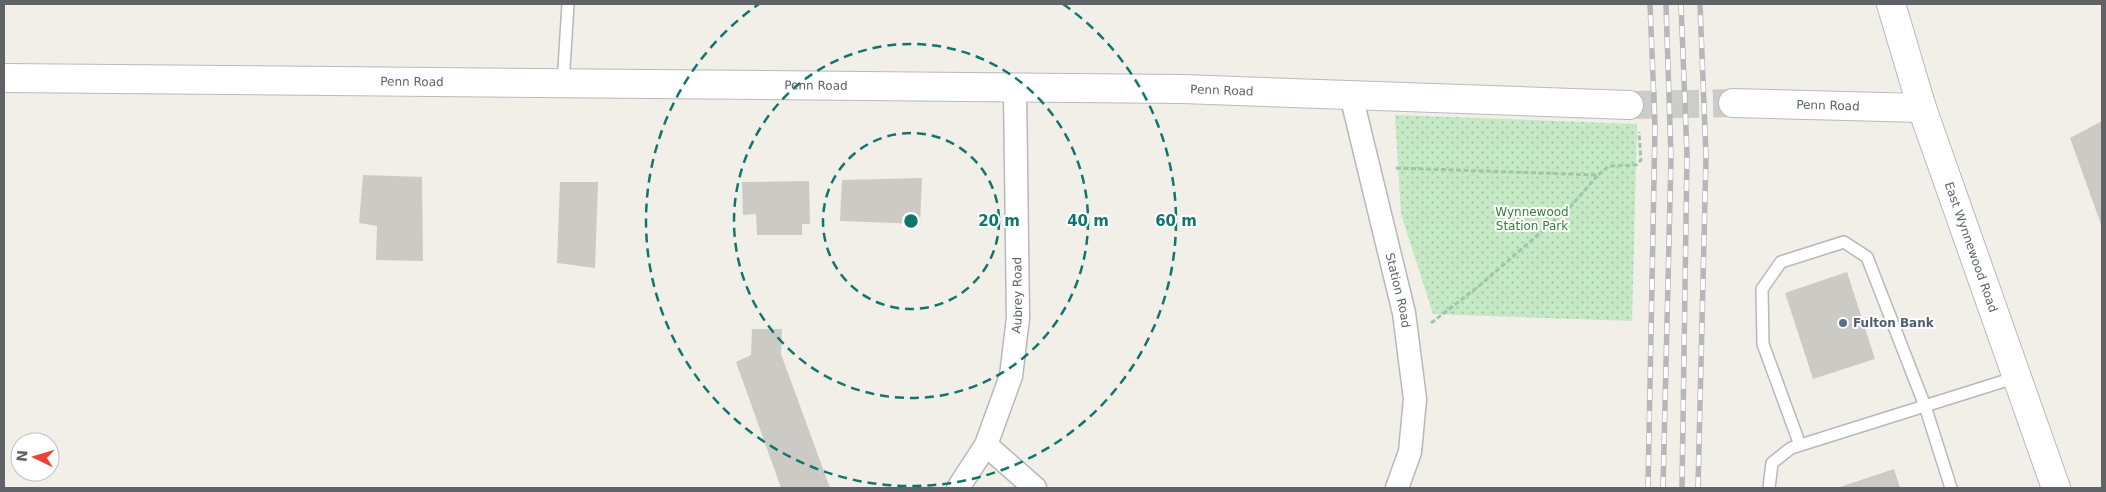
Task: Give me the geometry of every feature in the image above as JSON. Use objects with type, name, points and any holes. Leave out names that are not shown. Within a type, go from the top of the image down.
[{"type":"street","name":"East Wynnewood Road","points":[[1891,4],[1922,108],[2056,488]]},
{"type":"street","name":"Penn Road","points":[[4,78],[1015,89],[1182,89],[1351,94],[1634,115]]},
{"type":"street","name":"Aubrey Road","points":[[958,488],[986,445],[1011,376],[1018,318],[1015,89]]},
{"type":"street","name":"Station Road","points":[[1351,94],[1404,313],[1415,399],[1410,452],[1397,488]]},
{"type":"street","name":"Penn Road","points":[[1733,103],[1922,108]]},
{"type":"street","points":[[986,445],[1035,488]]},
{"type":"lane","points":[[563,84],[568,4]]},
{"type":"lane","points":[[1800,445],[1763,344],[1762,289],[1781,262],[1844,242],[1867,257],[1925,406],[1950,488]]},
{"type":"lane","points":[[1769,488],[1772,463],[1791,448],[2017,377]]},
{"type":"path","points":[[1407,342],[1479,286],[1571,206],[1598,175],[1609,166],[1636,165],[1641,160],[1634,115]]},
{"type":"path","points":[[1368,166],[1598,175]]},
{"type":"green space","name":"Wynnewood Station Park","points":[[1395,115],[1637,124],[1632,321],[1433,314],[1401,214]]},
{"type":"building","points":[[2102,121],[2102,227],[2070,138]]},
{"type":"building","points":[[363,175],[422,177],[423,261],[376,260],[377,226],[359,223]]},
{"type":"building","points":[[922,178],[920,224],[840,221],[842,180]]},
{"type":"building","points":[[809,181],[810,224],[802,224],[802,235],[757,235],[756,214],[743,215],[742,182]]},
{"type":"building","points":[[560,182],[598,182],[595,268],[557,263]]},
{"type":"building","points":[[1847,272],[1875,359],[1813,379],[1785,293]]},
{"type":"building","points":[[752,329],[782,329],[781,354],[830,488],[781,488],[736,362],[751,355]]},
{"type":"building","points":[[1894,469],[1900,488],[1837,488]]},
{"type":"tunnel","points":[[1629,105],[1733,103]]},
{"type":"railway","points":[[1648,488],[1655,127],[1650,4]]},
{"type":"railway","points":[[1663,488],[1671,158],[1666,4]]},
{"type":"railway","points":[[1681,4],[1687,155],[1682,488]]},
{"type":"railway","points":[[1698,488],[1706,156],[1700,4]]},
{"type":"place","name":"Fulton Bank","points":[[1843,323]]}]
